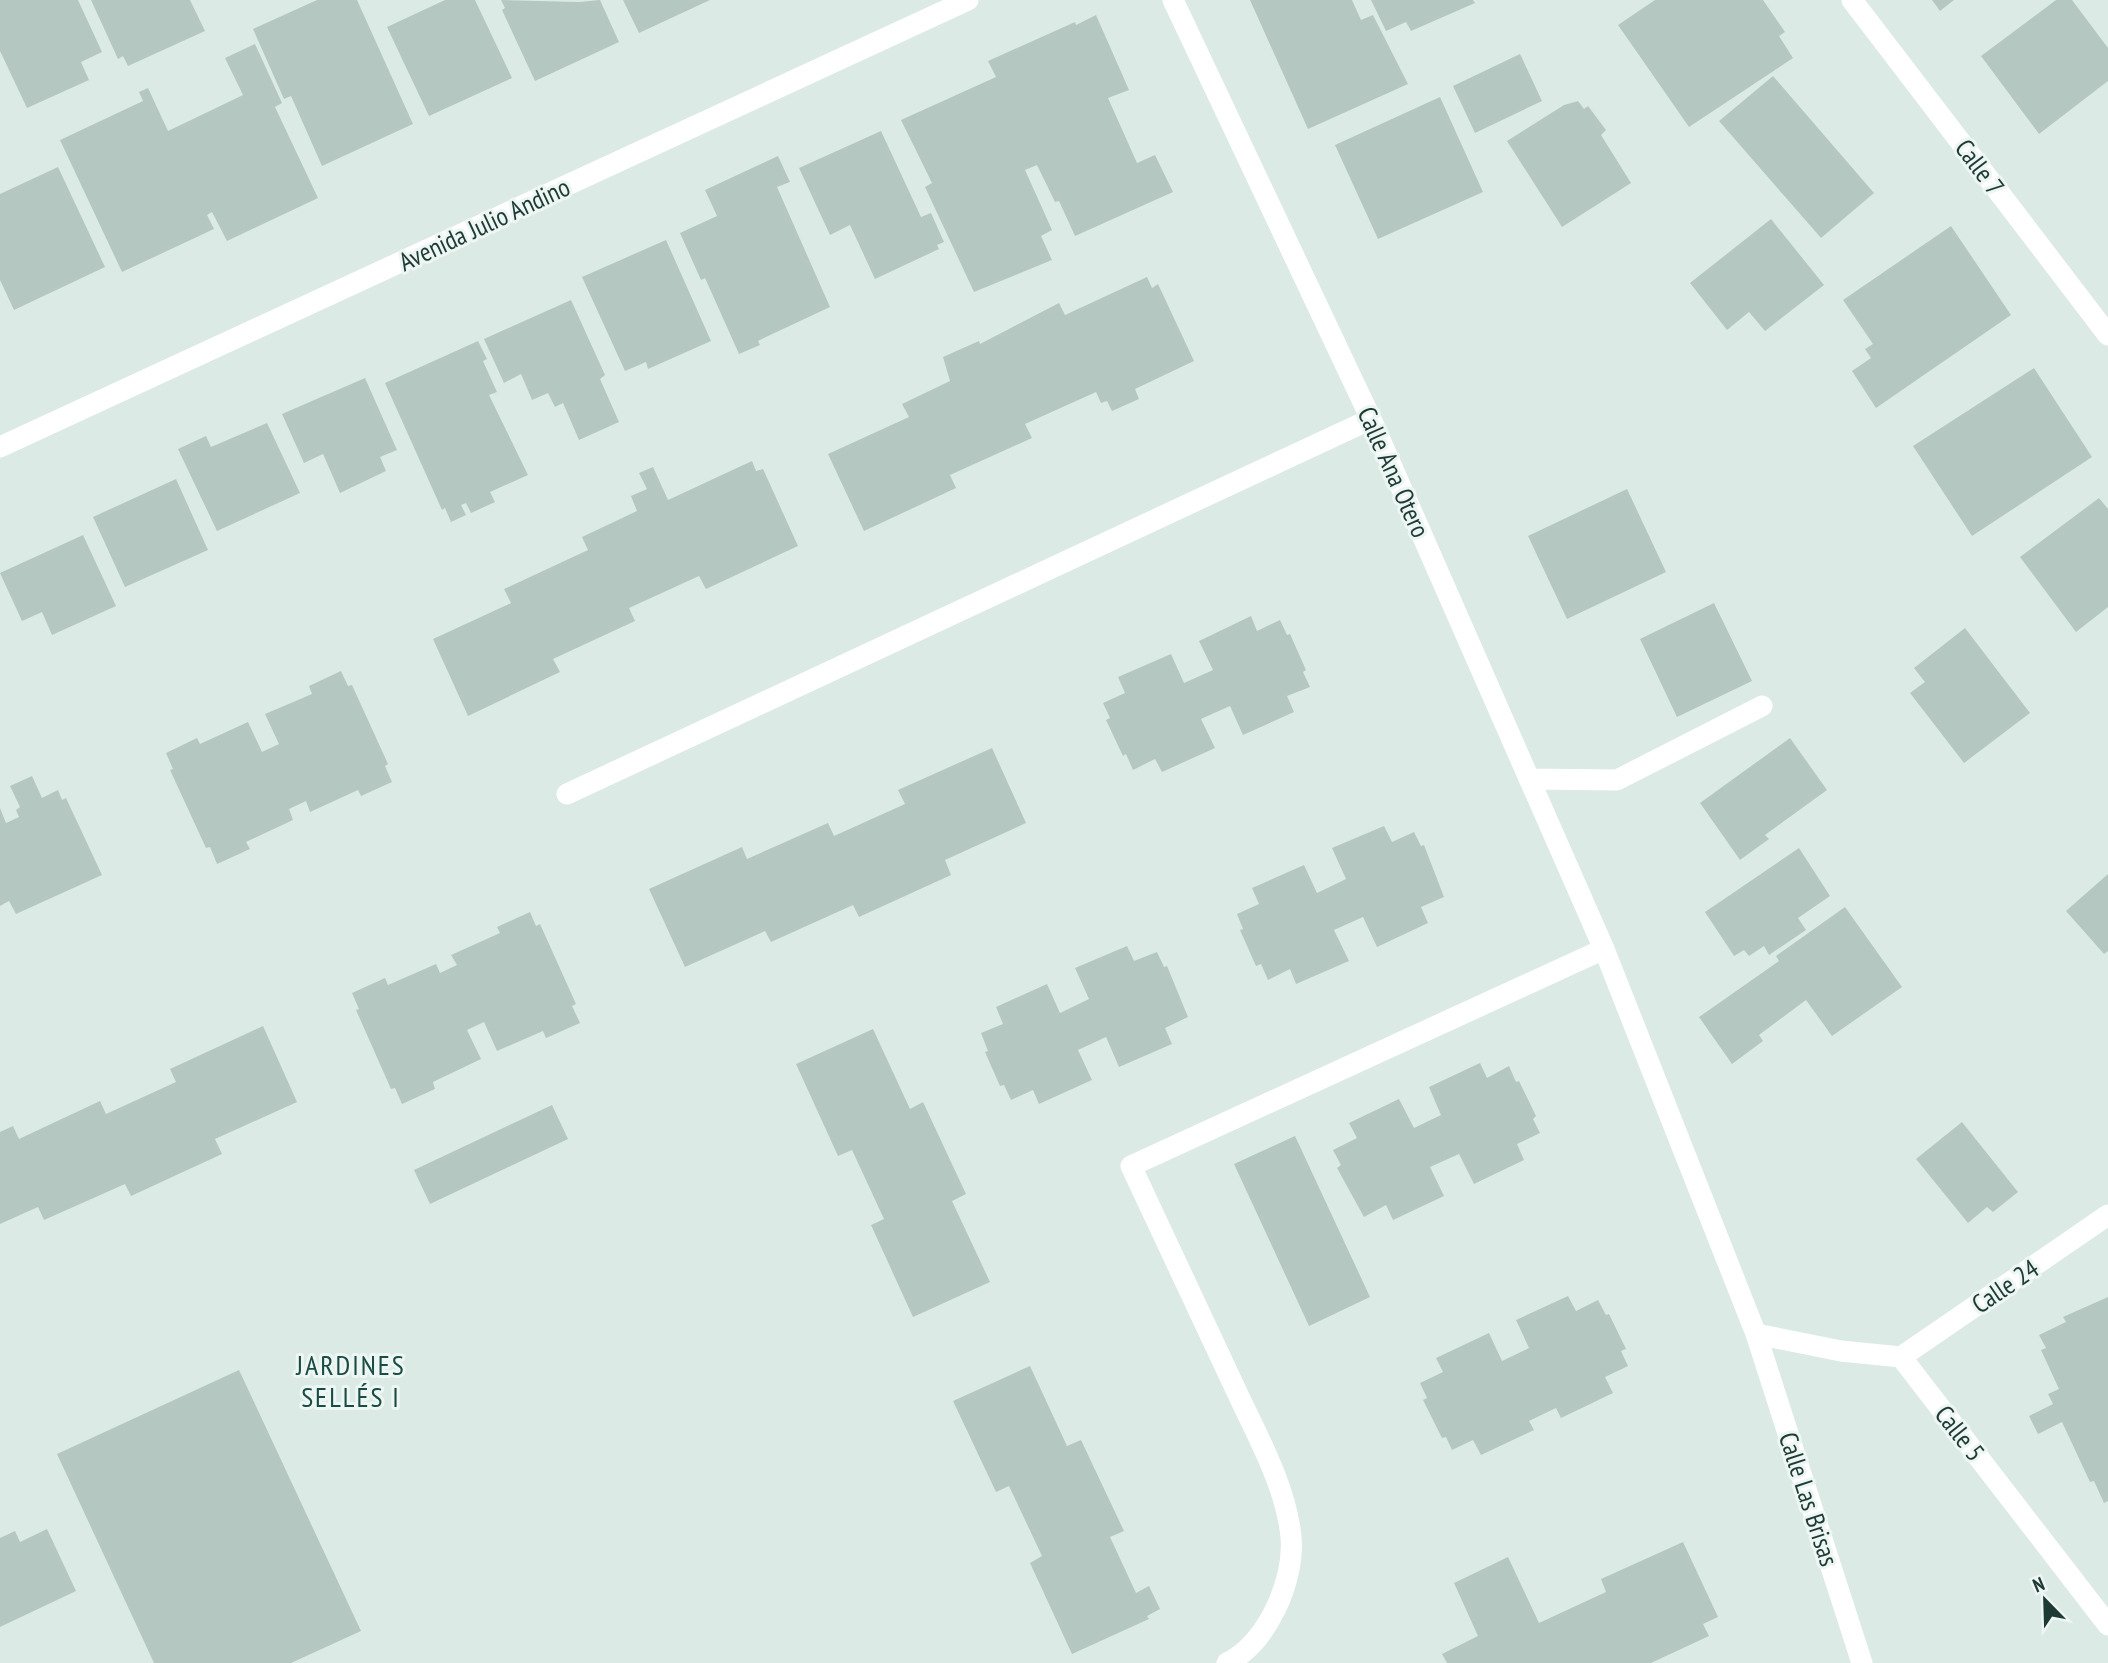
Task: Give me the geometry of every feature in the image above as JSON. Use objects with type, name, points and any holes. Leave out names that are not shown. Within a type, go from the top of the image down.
[{"type":"street","name":"Avenida Julio Andino","points":[[0,447],[968,0]]},
{"type":"street","name":"Calle Ana Otero","points":[[1173,0],[1371,419],[1604,949]]},
{"type":"street","name":"Calle 7","points":[[1852,0],[2108,335]]},
{"type":"street","points":[[567,794],[1371,419]]},
{"type":"street","points":[[1529,779],[1617,780],[1762,706]]},
{"type":"street","points":[[1227,1663],[1242,1656],[1264,1628],[1282,1598],[1292,1541],[1270,1464],[1131,1166],[1604,949]]},
{"type":"street","name":"Calle Las Brisas","points":[[1604,949],[1756,1334],[1861,1663]]},
{"type":"street","name":"Calle 24","points":[[1901,1357],[2108,1215]]},
{"type":"street","points":[[1756,1334],[1841,1351],[1901,1357]]},
{"type":"street","name":"Calle 5","points":[[1901,1357],[2108,1625]]},
{"type":"building","points":[[0,0],[78,0],[102,52],[81,62],[89,80],[27,108],[0,51]]},
{"type":"building","points":[[91,0],[190,0],[205,31],[128,66],[123,56],[118,59]]},
{"type":"building","points":[[317,0],[357,0],[413,124],[322,166],[291,96],[284,99],[253,29]]},
{"type":"building","points":[[445,0],[475,0],[512,78],[429,116],[387,27]]},
{"type":"building","points":[[501,0],[600,0],[619,42],[535,81],[502,10],[505,8]]},
{"type":"building","points":[[623,0],[710,0],[639,33]]},
{"type":"building","points":[[1250,0],[1352,0],[1361,20],[1373,15],[1408,84],[1308,129]]},
{"type":"building","points":[[1371,0],[1473,0],[1475,3],[1411,31],[1406,22],[1386,31]]},
{"type":"building","points":[[1655,0],[1763,0],[1785,32],[1779,36],[1793,58],[1689,127],[1618,25]]},
{"type":"building","points":[[1932,0],[1954,0],[1940,11]]},
{"type":"building","points":[[2056,0],[2072,0],[2108,48],[2108,81],[2039,134],[1981,56]]},
{"type":"building","points":[[1096,15],[1129,90],[1108,98],[1137,163],[1155,155],[1173,192],[1075,236],[1059,201],[1055,202],[1037,165],[1025,170],[1052,230],[1041,236],[1052,260],[974,292],[925,187],[932,183],[901,120],[996,77],[988,61]]},
{"type":"building","points":[[255,44],[282,103],[275,107],[318,198],[227,241],[212,212],[207,215],[214,229],[122,272],[60,140],[143,101],[139,92],[148,88],[168,131],[243,95],[225,58]]},
{"type":"building","points":[[1520,54],[1542,101],[1475,133],[1453,86]]},
{"type":"building","points":[[1773,76],[1874,193],[1821,238],[1719,121]]},
{"type":"building","points":[[1440,97],[1483,192],[1378,239],[1335,145]]},
{"type":"building","points":[[1578,101],[1584,109],[1588,106],[1606,130],[1601,135],[1631,183],[1562,227],[1507,141],[1564,105]]},
{"type":"building","points":[[881,131],[921,217],[931,213],[944,242],[937,245],[939,249],[875,279],[850,225],[830,235],[799,168]]},
{"type":"building","points":[[778,156],[790,182],[777,187],[830,307],[758,341],[760,345],[739,354],[705,278],[701,280],[680,233],[717,216],[705,190]]},
{"type":"building","points":[[58,167],[105,267],[14,310],[0,280],[0,194]]},
{"type":"building","points":[[1771,219],[1824,285],[1765,331],[1749,312],[1727,330],[1690,283]]},
{"type":"building","points":[[1951,226],[2011,315],[1876,408],[1852,371],[1871,358],[1865,349],[1873,344],[1843,300]]},
{"type":"building","points":[[666,240],[711,341],[648,369],[646,362],[625,371],[582,277]]},
{"type":"building","points":[[1147,277],[1152,288],[1158,284],[1194,361],[1135,389],[1139,399],[1112,411],[1107,401],[1101,403],[1096,392],[1025,424],[1032,438],[950,475],[956,488],[864,531],[828,454],[909,417],[902,404],[950,381],[943,357],[979,341],[980,344],[1059,303],[1065,315]]},
{"type":"building","points":[[571,300],[605,375],[600,379],[619,422],[579,440],[563,403],[555,407],[548,393],[532,400],[521,374],[504,383],[484,339]]},
{"type":"building","points":[[478,341],[487,359],[483,361],[497,392],[489,395],[528,475],[490,492],[495,502],[471,513],[466,503],[461,505],[466,515],[451,522],[445,508],[442,510],[385,383]]},
{"type":"building","points":[[2034,368],[2092,457],[1972,536],[1913,446]]},
{"type":"building","points":[[365,378],[397,450],[380,457],[386,471],[340,493],[323,454],[304,463],[282,414]]},
{"type":"building","points":[[267,423],[300,493],[217,531],[178,449],[206,436],[211,447]]},
{"type":"building","points":[[752,461],[756,471],[763,469],[798,546],[706,589],[699,576],[629,608],[635,621],[553,659],[560,672],[468,716],[433,639],[511,603],[504,589],[588,550],[582,537],[637,511],[631,496],[647,489],[639,473],[653,467],[668,500]]},
{"type":"building","points":[[176,479],[208,550],[125,587],[93,517]]},
{"type":"building","points":[[1627,489],[1666,572],[1567,619],[1528,536]]},
{"type":"building","points":[[2099,498],[2108,509],[2108,607],[2076,632],[2020,557]]},
{"type":"building","points":[[83,535],[116,606],[52,635],[42,612],[22,621],[0,573]]},
{"type":"building","points":[[1714,603],[1752,681],[1677,717],[1640,639]]},
{"type":"building","points":[[1251,616],[1257,631],[1280,620],[1287,635],[1290,634],[1306,670],[1303,672],[1310,687],[1287,696],[1294,712],[1243,735],[1230,706],[1201,719],[1215,748],[1162,772],[1155,759],[1133,770],[1126,754],[1123,756],[1106,720],[1110,718],[1103,703],[1125,693],[1118,677],[1171,654],[1184,683],[1213,670],[1199,641]]},
{"type":"building","points":[[1965,628],[2030,713],[1964,763],[1910,693],[1925,682],[1914,668]]},
{"type":"building","points":[[341,671],[348,686],[352,685],[388,764],[385,766],[392,782],[361,796],[358,790],[310,812],[306,801],[289,809],[293,820],[246,842],[250,849],[217,864],[210,847],[206,848],[170,770],[173,769],[166,753],[197,738],[200,744],[248,722],[262,752],[279,744],[265,714],[312,694],[309,686]]},
{"type":"building","points":[[1790,738],[1827,790],[1765,835],[1769,839],[1740,860],[1700,803]]},
{"type":"building","points":[[992,748],[1026,823],[945,860],[951,875],[859,917],[853,905],[771,942],[765,931],[685,967],[649,889],[742,847],[747,859],[828,823],[834,836],[905,804],[898,790]]},
{"type":"building","points":[[32,776],[42,798],[58,790],[62,800],[66,798],[102,875],[16,914],[9,901],[0,906],[0,808],[6,823],[19,817],[16,810],[20,807],[10,786]]},
{"type":"building","points":[[1384,826],[1392,842],[1414,832],[1421,846],[1424,845],[1444,897],[1421,907],[1428,923],[1377,947],[1363,917],[1334,930],[1349,961],[1296,984],[1290,969],[1268,980],[1261,964],[1256,966],[1240,930],[1243,929],[1237,914],[1259,904],[1252,888],[1304,865],[1317,893],[1346,879],[1332,848]]},
{"type":"building","points":[[1799,848],[1830,896],[1798,918],[1806,930],[1769,955],[1764,946],[1749,956],[1744,950],[1734,956],[1705,912]]},
{"type":"building","points":[[2108,874],[2108,951],[2104,954],[2066,911]]},
{"type":"building","points":[[1845,907],[1902,987],[1832,1036],[1806,1000],[1759,1035],[1763,1041],[1732,1064],[1699,1017],[1779,961],[1776,956]]},
{"type":"building","points":[[530,912],[536,926],[540,924],[576,1004],[572,1006],[580,1023],[546,1038],[543,1031],[497,1051],[484,1022],[467,1030],[481,1059],[433,1082],[435,1089],[402,1104],[395,1088],[391,1089],[356,1010],[359,1009],[352,993],[385,978],[388,985],[436,964],[440,973],[457,965],[451,955],[500,933],[497,927]]},
{"type":"building","points":[[1127,946],[1134,961],[1157,952],[1164,967],[1167,966],[1188,1017],[1165,1028],[1172,1044],[1119,1067],[1106,1037],[1078,1050],[1092,1080],[1039,1104],[1033,1090],[1011,1100],[1004,1085],[1000,1086],[985,1052],[988,1051],[981,1033],[1003,1024],[996,1007],[1047,984],[1060,1013],[1089,999],[1075,968]]},
{"type":"building","points":[[263,1026],[297,1102],[215,1139],[222,1154],[131,1196],[125,1184],[44,1220],[38,1207],[0,1224],[0,1132],[13,1126],[19,1139],[100,1101],[106,1114],[176,1082],[170,1069]]},
{"type":"building","points":[[873,1029],[910,1109],[923,1102],[966,1194],[952,1201],[990,1282],[913,1317],[871,1225],[884,1219],[852,1150],[838,1156],[796,1064]]},
{"type":"building","points":[[1480,1063],[1487,1078],[1509,1066],[1536,1116],[1533,1119],[1540,1133],[1517,1144],[1524,1160],[1474,1184],[1459,1154],[1430,1167],[1444,1196],[1393,1220],[1386,1205],[1364,1217],[1337,1168],[1341,1165],[1333,1150],[1357,1138],[1349,1123],[1399,1099],[1414,1128],[1441,1115],[1429,1087]]},
{"type":"building","points":[[552,1105],[568,1139],[430,1204],[414,1170]]},
{"type":"building","points":[[1962,1122],[2018,1192],[1993,1212],[1987,1207],[1968,1223],[1916,1159]]},
{"type":"building","points":[[1295,1136],[1370,1297],[1309,1326],[1234,1164]]},
{"type":"building","points":[[1568,1296],[1576,1311],[1598,1300],[1606,1315],[1609,1314],[1626,1349],[1621,1351],[1628,1366],[1605,1377],[1613,1393],[1561,1418],[1556,1408],[1529,1421],[1534,1430],[1481,1455],[1473,1440],[1452,1450],[1446,1437],[1442,1438],[1423,1400],[1427,1398],[1420,1383],[1443,1372],[1436,1358],[1489,1333],[1502,1361],[1529,1348],[1516,1320]]},
{"type":"building","points":[[2108,1297],[2108,1501],[2104,1503],[2094,1481],[2090,1482],[2062,1422],[2038,1434],[2029,1416],[2053,1404],[2048,1394],[2059,1389],[2041,1350],[2046,1348],[2039,1335],[2066,1322],[2063,1317]]},
{"type":"building","points":[[1030,1366],[1067,1446],[1081,1440],[1124,1531],[1110,1537],[1136,1593],[1149,1586],[1160,1609],[1147,1616],[1149,1619],[1072,1654],[1030,1563],[1042,1556],[1009,1486],[996,1492],[953,1401]]},
{"type":"building","points":[[239,1370],[361,1631],[291,1663],[154,1663],[57,1454]]},
{"type":"building","points":[[47,1529],[76,1591],[0,1627],[0,1538],[15,1531],[20,1542]]},
{"type":"building","points":[[1683,1542],[1718,1617],[1703,1624],[1709,1636],[1651,1663],[1447,1663],[1442,1654],[1478,1636],[1454,1583],[1508,1557],[1539,1623],[1606,1592],[1601,1579]]},
{"type":"district","name":"JARDINES SELLÉS I","points":[[351,1380]]}]
